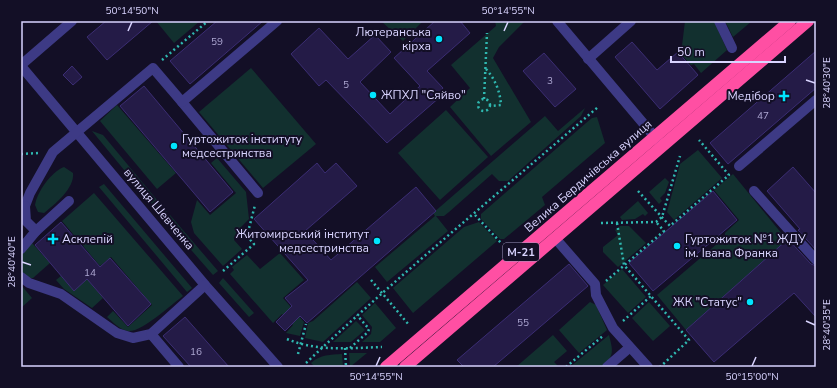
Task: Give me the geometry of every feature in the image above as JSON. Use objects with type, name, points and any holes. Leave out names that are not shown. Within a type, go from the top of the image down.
[{"type":"highway","name":"Велика Бердичівська вулиця","points":[[405,367],[555,238],[658,141],[790,21]]},
{"type":"highway","name":"Велика Бердичівська вулиця","points":[[386,367],[658,141],[808,21]]},
{"type":"street","points":[[21,65],[72,21]]},
{"type":"street","points":[[182,102],[276,21]]},
{"type":"street","points":[[557,21],[658,141]]},
{"type":"street","points":[[588,58],[631,21]]},
{"type":"street","points":[[719,21],[732,48]]},
{"type":"street","name":"вулиця Шевченка","points":[[21,65],[205,285],[278,367]]},
{"type":"street","points":[[36,231],[26,221],[23,208],[53,152],[152,68],[258,193]]},
{"type":"street","points":[[739,166],[816,100]]},
{"type":"street","points":[[754,191],[816,260]]},
{"type":"street","points":[[21,249],[36,231],[69,201]]},
{"type":"street","points":[[555,238],[595,284],[596,295],[614,328],[629,348],[648,367]]},
{"type":"street","points":[[21,277],[29,283],[61,294],[117,333],[133,338],[151,334],[205,285]]},
{"type":"street","points":[[151,334],[178,367]]},
{"type":"street","points":[[607,367],[629,348]]},
{"type":"path","points":[[152,68],[208,21]]},
{"type":"path","points":[[484,99],[487,33]]},
{"type":"path","points":[[484,99],[479,102],[479,109],[486,111],[490,106],[501,105],[500,96],[494,80],[485,68]]},
{"type":"path","points":[[484,99],[489,102],[490,106]]},
{"type":"path","points":[[306,363],[381,292],[475,215],[598,107]]},
{"type":"path","points":[[595,289],[729,175],[699,140]]},
{"type":"path","points":[[601,223],[656,222],[662,217],[680,156]]},
{"type":"path","points":[[638,191],[670,226]]},
{"type":"path","points":[[223,271],[254,244],[247,236],[258,193]]},
{"type":"path","points":[[475,215],[502,244]]},
{"type":"path","points":[[656,222],[664,231]]},
{"type":"path","points":[[617,223],[624,265],[689,340],[660,367]]},
{"type":"path","points":[[371,280],[409,325]]},
{"type":"path","points":[[566,367],[651,296]]},
{"type":"path","points":[[350,348],[368,332],[369,329],[357,315]]},
{"type":"path","points":[[298,354],[306,324]]},
{"type":"path","points":[[287,339],[300,344],[322,348],[382,348]]},
{"type":"path","points":[[345,348],[346,367]]},
{"type":"green space","points":[[156,21],[200,21],[174,43]]},
{"type":"green space","points":[[381,21],[423,21],[403,41]]},
{"type":"green space","points":[[495,21],[525,21],[499,47],[493,58],[531,122],[491,156],[450,107],[470,88],[451,65],[496,26]]},
{"type":"green space","points":[[685,21],[714,21],[727,50],[701,73],[694,64],[691,65],[681,54]]},
{"type":"green space","points":[[725,21],[752,21],[733,37]]},
{"type":"green space","points":[[251,68],[316,144],[263,188],[199,112]]},
{"type":"green space","points":[[117,105],[176,173],[157,189],[100,121]]},
{"type":"green space","points":[[585,108],[581,116],[508,181],[499,181],[492,174],[444,216],[436,216],[448,231],[387,282],[375,267],[435,216],[433,213],[545,116],[558,131]]},
{"type":"green space","points":[[446,110],[488,157],[440,200],[398,153]]},
{"type":"green space","points":[[597,117],[605,143],[542,197],[545,205],[504,239],[500,239],[481,219],[481,214],[586,123],[592,118]]},
{"type":"green space","points":[[92,131],[103,135],[167,212],[162,216]]},
{"type":"green space","points":[[698,150],[722,178],[674,220],[667,212],[680,164]]},
{"type":"green space","points":[[217,158],[246,192],[249,219],[241,227],[234,240],[242,249],[223,266],[194,233],[191,222],[197,200],[210,215],[236,193],[211,163]]},
{"type":"green space","points":[[64,167],[73,173],[71,184],[63,196],[48,210],[44,213],[38,212],[35,205],[36,200],[45,183],[54,173]]},
{"type":"green space","points":[[733,174],[787,240],[686,330],[657,295],[725,237],[725,233],[739,220],[714,190]]},
{"type":"green space","points":[[665,178],[669,182],[665,193],[660,198],[662,201],[659,204],[649,192]]},
{"type":"green space","points":[[104,184],[192,288],[187,292],[99,187]]},
{"type":"green space","points":[[94,193],[183,296],[141,328],[128,331],[116,325],[107,317],[113,311],[128,327],[152,305],[111,257],[100,266],[62,221]]},
{"type":"green space","points":[[638,201],[648,213],[645,216],[643,214],[635,219],[622,220],[620,217]]},
{"type":"green space","points":[[170,215],[218,271],[213,275],[165,220]]},
{"type":"green space","points":[[479,222],[497,241],[413,313],[393,288],[464,227]]},
{"type":"green space","points":[[620,226],[629,226],[646,243],[618,267],[603,252],[603,247],[618,235],[615,230]]},
{"type":"green space","points":[[32,243],[50,263],[33,278],[25,276],[21,263],[21,255]]},
{"type":"green space","points":[[280,253],[304,280],[283,298],[304,322],[300,336],[286,333],[293,325],[282,314],[273,323],[230,274],[234,270],[232,267],[247,255],[260,269]]},
{"type":"green space","points":[[622,269],[646,297],[628,313],[603,285]]},
{"type":"green space","points":[[61,276],[74,291],[87,279],[103,298],[92,308],[64,289],[56,280]]},
{"type":"green space","points":[[223,278],[254,313],[249,317],[219,283]]},
{"type":"green space","points":[[357,282],[371,298],[323,342],[305,338],[308,323],[313,321]]},
{"type":"green space","points":[[21,285],[32,298],[21,308]]},
{"type":"green space","points":[[590,302],[596,305],[607,330],[579,353],[559,330]]},
{"type":"green space","points":[[649,302],[670,326],[653,341],[632,318]]},
{"type":"green space","points":[[375,303],[396,328],[380,342],[362,342],[371,334],[372,327],[362,315]]},
{"type":"green space","points":[[356,321],[365,330],[351,342],[333,342]]},
{"type":"green space","points":[[553,335],[567,351],[554,362],[559,367],[516,367]]},
{"type":"green space","points":[[609,335],[612,353],[606,363],[601,367],[570,367]]},
{"type":"green space","points":[[349,353],[367,353],[350,367]]},
{"type":"green space","points":[[342,354],[343,367],[315,367],[311,363],[322,356]]},
{"type":"building","points":[[106,21],[153,21],[107,60],[87,37]]},
{"type":"building","points":[[217,21],[263,21],[190,84],[170,61]]},
{"type":"building","points":[[435,21],[460,21],[470,33],[427,71],[443,88],[438,94],[440,97],[387,143],[326,80],[319,86],[291,54],[319,28],[348,59],[375,35],[391,52],[360,82],[390,114],[420,86],[394,58]]},
{"type":"building","points":[[632,42],[657,70],[678,52],[698,75],[660,109],[615,57]]},
{"type":"building","points":[[816,51],[816,88],[728,164],[710,143]]},
{"type":"building","points":[[544,53],[576,89],[555,107],[523,71]]},
{"type":"building","points":[[72,66],[82,77],[73,85],[63,75]]},
{"type":"building","name":"Гуртожиток інституту медсестринства","points":[[144,86],[233,192],[210,212],[120,106]]},
{"type":"building","points":[[317,163],[325,173],[336,163],[357,186],[305,231],[331,260],[416,187],[436,211],[307,323],[300,316],[285,331],[276,322],[292,306],[285,298],[308,280],[254,219]]},
{"type":"building","points":[[793,167],[816,193],[816,250],[767,191]]},
{"type":"building","name":"Гуртожиток №1 ЖДУ ім. Івана Франка","points":[[713,191],[737,220],[653,291],[629,263]]},
{"type":"building","points":[[61,222],[100,267],[110,258],[151,304],[128,326],[87,279],[74,291],[35,245]]},
{"type":"building","name":"ЖК \"Статус\"","points":[[788,239],[811,264],[816,266],[816,317],[794,293],[714,362],[686,330]]},
{"type":"building","points":[[569,264],[588,286],[493,367],[464,367],[457,360]]},
{"type":"building","points":[[185,317],[229,367],[191,367],[163,336]]},
{"type":"place","name":"Лютеранська кірха","points":[[439,39]]},
{"type":"place","name":"ЖПХЛ \"Сяйво\"","points":[[373,95]]},
{"type":"place","name":"Медібор","points":[[784,96]]},
{"type":"place","name":"Гуртожиток інституту медсестринства","points":[[174,146]]},
{"type":"place","name":"Асклепій","points":[[53,239]]},
{"type":"place","name":"Житомирський інститут медсестринства","points":[[377,241]]},
{"type":"place","name":"Гуртожиток №1 ЖДУ ім. Івана Франка","points":[[677,246]]},
{"type":"place","name":"ЖК \"Статус\"","points":[[750,302]]}]
